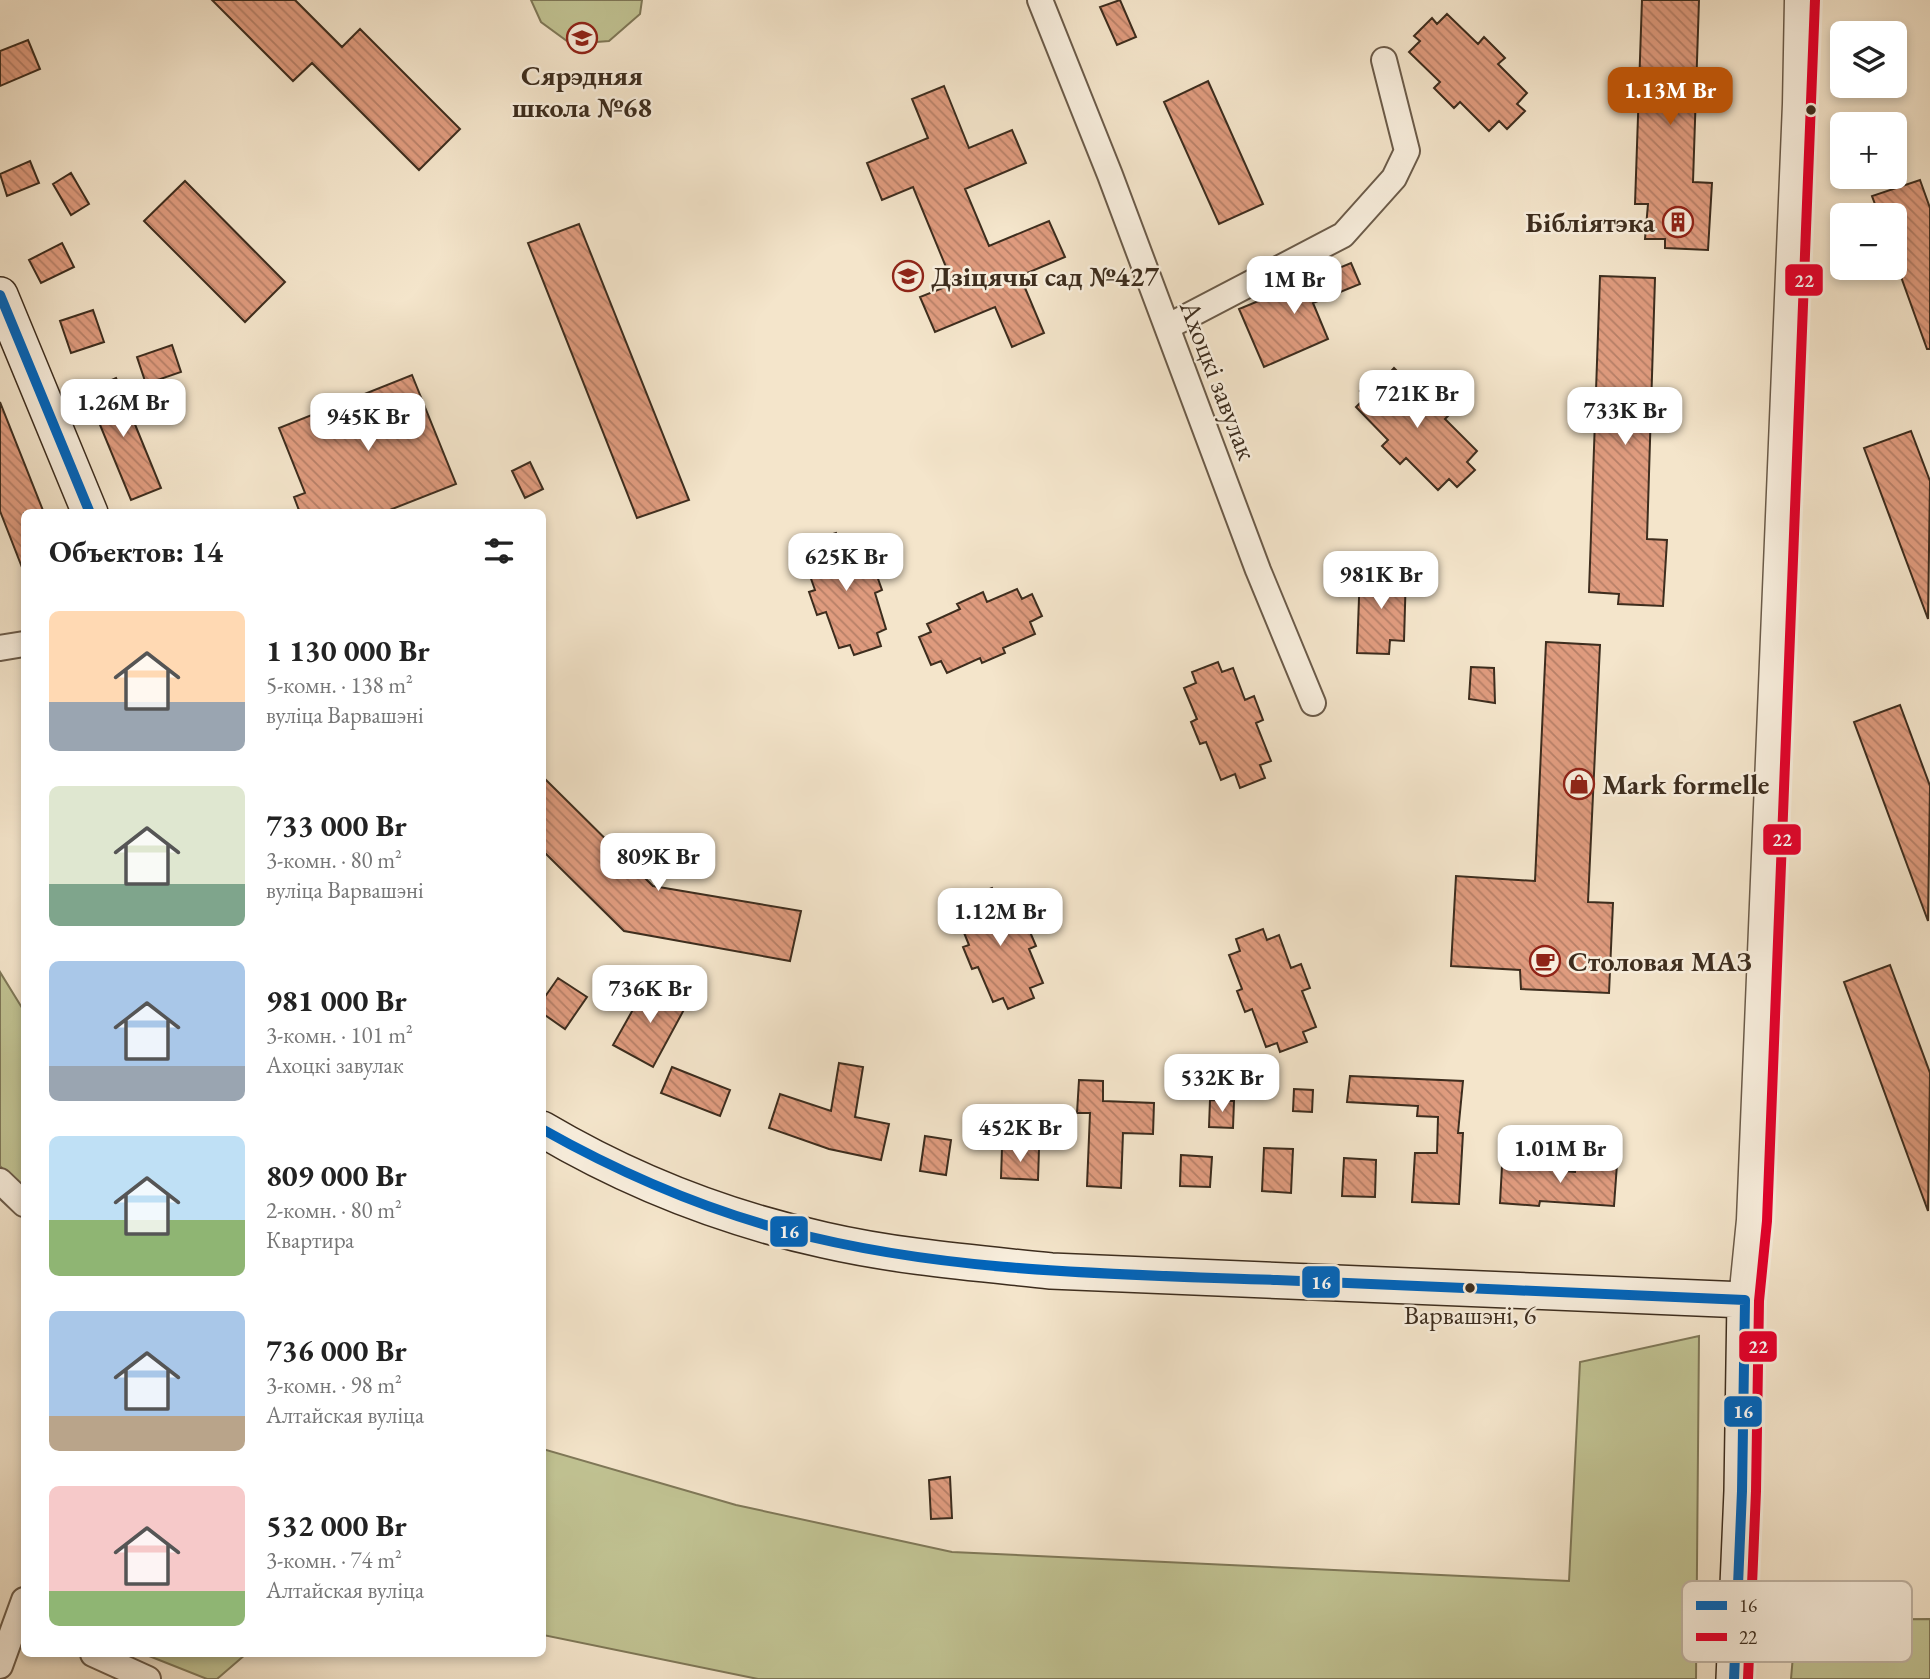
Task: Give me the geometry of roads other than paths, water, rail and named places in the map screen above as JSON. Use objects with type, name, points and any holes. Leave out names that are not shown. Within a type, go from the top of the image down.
[{"type":"main road","points":[[0,295],[88,509]]},
{"type":"main road","points":[[546,1131],[639,1180],[734,1216],[825,1241],[958,1261],[1051,1271],[1745,1300],[1738,1581]]},
{"type":"street","name":"Ахоцкі завулак","points":[[1040,0],[1258,570],[1313,703]]},
{"type":"street","points":[[1745,1300],[1753,1220],[1801,0]]},
{"type":"street","points":[[1167,327],[1343,235],[1394,178],[1407,151],[1384,60]]},
{"type":"street","points":[[0,648],[21,644]]},
{"type":"street","points":[[0,1181],[21,1201]]},
{"type":"street","points":[[0,1666],[17,1613]]},
{"type":"street","points":[[100,1657],[148,1679]]},
{"type":"place","name":"Сярэдняя школа №68","points":[[582,38]]},
{"type":"place","name":"Бібліятэка","points":[[1678,222]]},
{"type":"place","name":"Дзіцячы сад №427","points":[[908,276]]},
{"type":"place","name":"Mark formelle","points":[[1579,784]]},
{"type":"place","name":"Столовая МАЗ","points":[[1545,961]]},
{"type":"place","name":"Варвашэні, 6","points":[[1470,1288]]}]
